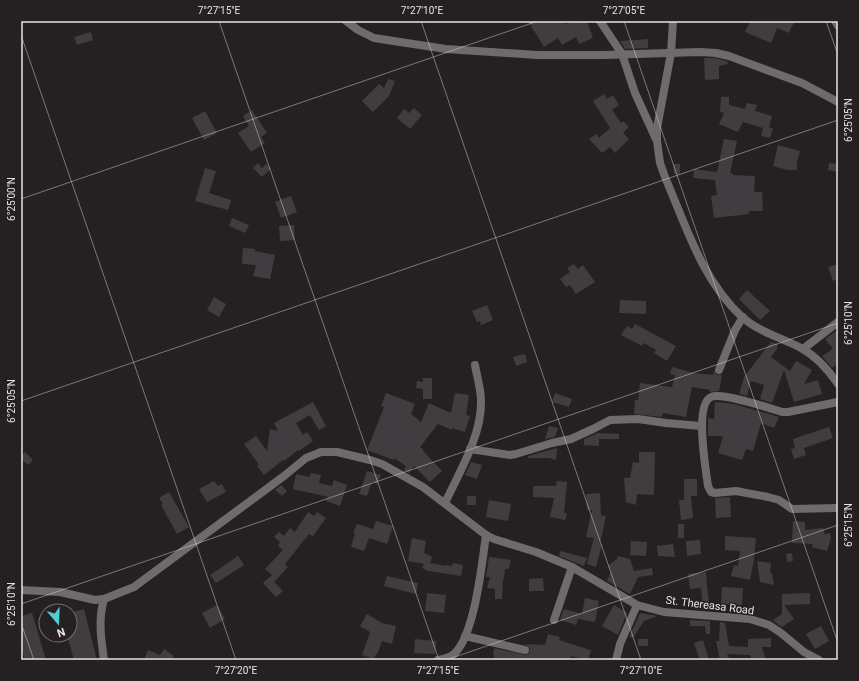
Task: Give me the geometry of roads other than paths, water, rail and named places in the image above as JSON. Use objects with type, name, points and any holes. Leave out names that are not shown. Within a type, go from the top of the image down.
[{"type":"street","points":[[346,21],[358,30],[374,38],[446,49],[537,55],[716,52],[802,83],[822,92],[838,102]]},
{"type":"street","points":[[600,21],[622,54],[635,93],[657,141]]},
{"type":"street","points":[[673,21],[671,53],[657,128],[657,141],[660,163],[665,177],[701,264],[719,290],[743,317],[770,334],[803,349],[827,370],[838,384]]},
{"type":"street","points":[[835,21],[838,26]]},
{"type":"street","points":[[719,370],[735,330],[743,317]]},
{"type":"street","points":[[803,349],[838,322]]},
{"type":"street","points":[[445,503],[470,449],[481,413],[481,400],[475,365]]},
{"type":"street","points":[[837,508],[792,509],[779,500],[768,497],[736,491],[711,492],[708,486],[701,426],[706,402],[714,396],[736,399],[782,412],[838,402]]},
{"type":"street","points":[[470,449],[516,454],[552,442],[571,439],[614,419],[638,419],[701,426]]},
{"type":"street","name":"St. Thereasa Road","points":[[104,599],[134,587],[306,458],[313,454],[327,451],[356,456],[382,464],[423,487],[486,535],[494,539],[536,552],[572,567],[637,605],[664,612],[750,619],[769,625],[804,652],[818,660]]},
{"type":"street","points":[[438,660],[454,653],[460,646],[468,629],[477,593],[486,535]]},
{"type":"street","points":[[554,620],[572,567]]},
{"type":"street","points":[[21,590],[60,592],[95,600],[104,599],[100,617],[104,660]]},
{"type":"street","points":[[616,660],[620,644],[637,605]]},
{"type":"street","points":[[465,636],[525,650]]}]
